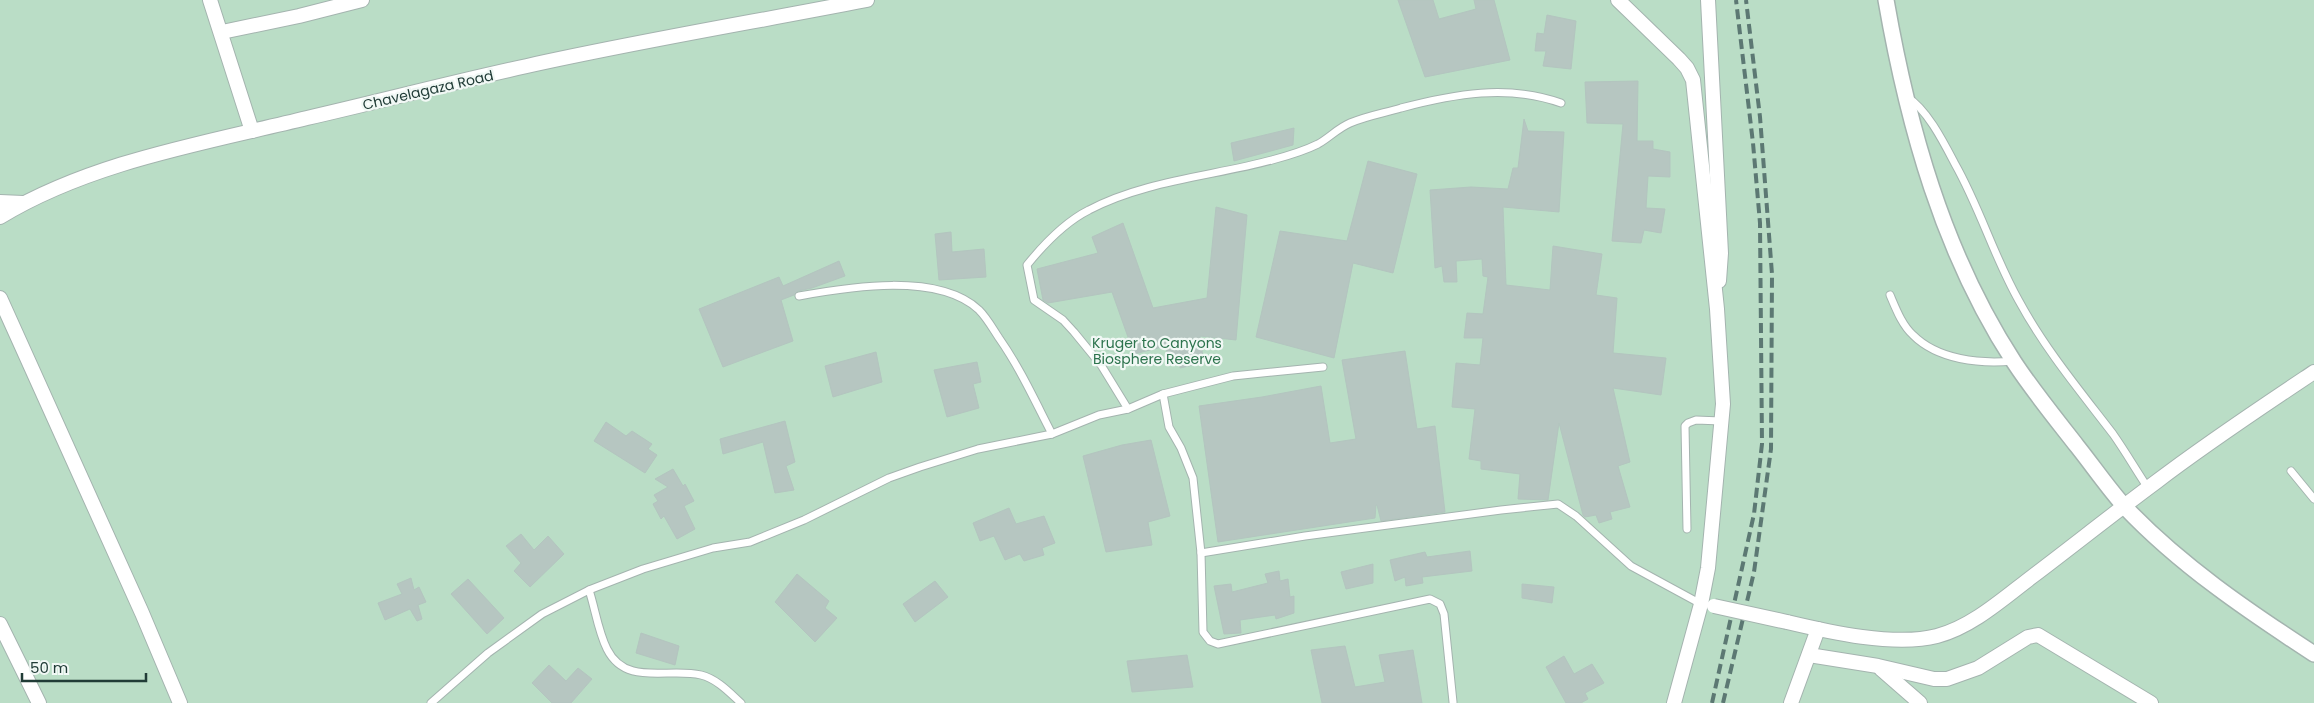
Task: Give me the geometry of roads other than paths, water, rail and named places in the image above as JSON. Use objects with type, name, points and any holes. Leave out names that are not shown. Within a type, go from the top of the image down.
[{"type":"street","points":[[210,0],[222,32],[252,132]]},
{"type":"street","points":[[222,32],[299,16],[362,0]]},
{"type":"street","name":"Chavelagaza Road","points":[[0,218],[50,191],[135,161],[528,66],[867,0]]},
{"type":"street","points":[[1618,0],[1679,59],[1687,68],[1693,80],[1711,269],[1717,309],[1721,360],[1721,421],[1708,605],[1674,703]]},
{"type":"street","points":[[1708,0],[1721,253],[1717,309]]},
{"type":"street","points":[[1886,0],[1904,94],[1920,157],[1962,266],[2013,361],[2125,506],[2169,547],[2217,586],[2256,616],[2314,654]]},
{"type":"street","points":[[0,202],[23,204]]},
{"type":"street","points":[[0,298],[142,613],[180,703]]},
{"type":"street","points":[[1708,605],[1818,629],[1867,637],[1904,639],[1937,636],[1970,621],[1997,603],[2233,426],[2314,372]]},
{"type":"street","points":[[0,624],[39,703]]},
{"type":"street","points":[[1791,703],[1818,629]]},
{"type":"street","points":[[1809,655],[1878,666],[1934,679],[1947,679],[1978,668],[2028,637],[2038,635],[2151,703]]},
{"type":"street","points":[[1878,666],[1920,703]]},
{"type":"lane","points":[[1128,409],[1101,365],[1074,332],[1063,320],[1034,300],[1027,265],[1040,248],[1064,226],[1088,210],[1108,200],[1271,160],[1318,144],[1348,124],[1362,118],[1433,100],[1478,92],[1512,93],[1542,97],[1561,103]]},
{"type":"lane","points":[[1904,94],[1915,102],[1940,136],[1953,159],[1974,198],[2001,266],[2019,301],[2067,376],[2114,436],[2148,488]]},
{"type":"lane","points":[[799,296],[854,286],[892,285],[931,289],[955,295],[978,310],[997,334],[1016,363],[1052,434]]},
{"type":"lane","points":[[1890,295],[1900,316],[1912,334],[1925,345],[1966,360],[1993,363],[2013,361]]},
{"type":"lane","points":[[431,703],[488,653],[542,614],[589,590],[660,564],[713,548],[750,542],[804,520],[889,478],[978,449],[1052,434],[1099,415],[1128,409],[1163,394],[1233,376],[1323,367]]},
{"type":"lane","points":[[1163,394],[1169,427],[1182,448],[1193,478],[1201,553],[1203,632],[1210,641],[1218,644],[1430,599],[1443,608],[1453,702]]},
{"type":"lane","points":[[1687,530],[1686,426],[1688,423],[1696,420],[1721,421]]},
{"type":"lane","points":[[2291,471],[2314,499]]},
{"type":"lane","points":[[1201,553],[1306,536],[1558,504],[1576,516],[1631,566],[1708,605]]},
{"type":"lane","points":[[589,590],[606,648],[626,670],[642,674],[700,675],[723,686],[742,703]]},
{"type":"railway","points":[[1712,703],[1754,514],[1762,444],[1760,223],[1753,143],[1736,0]]},
{"type":"railway","points":[[1723,703],[1754,572],[1771,449],[1772,274],[1760,117],[1746,0]]},
{"type":"park label","name":"Kruger to Canyons Biosphere Reserve","points":[[1157,352]]}]
